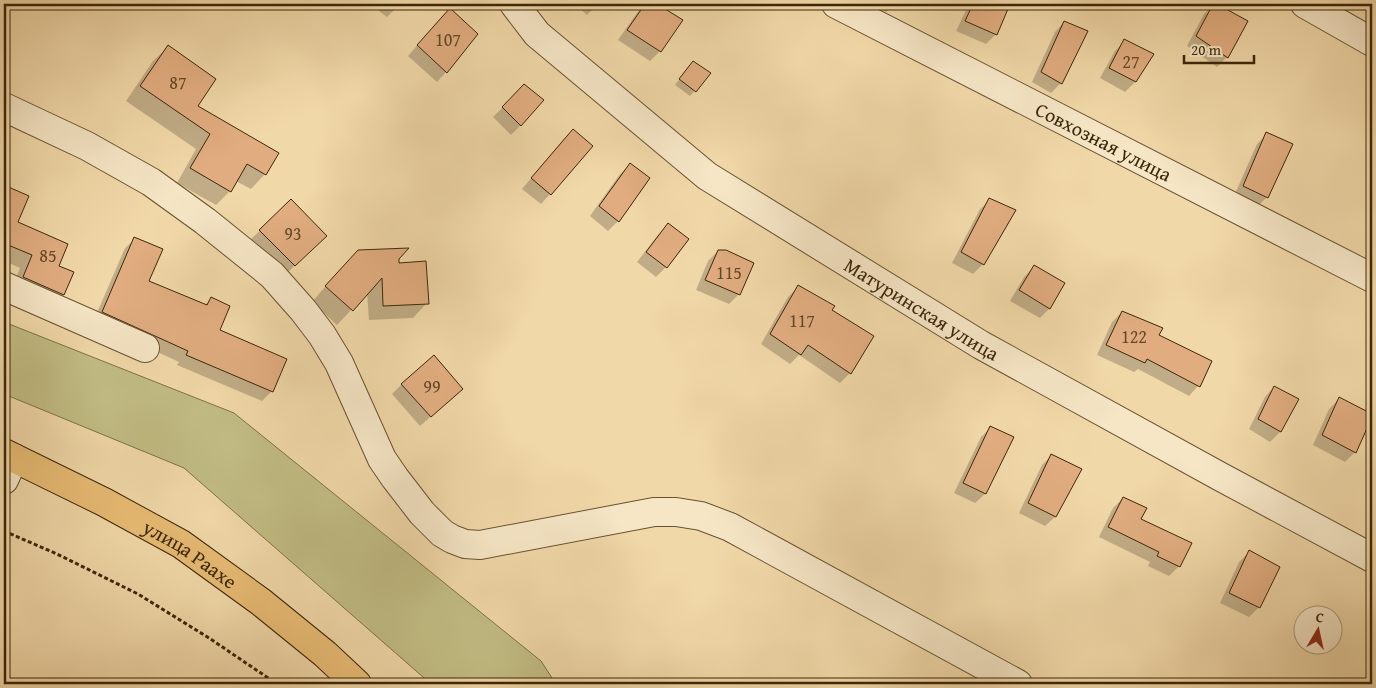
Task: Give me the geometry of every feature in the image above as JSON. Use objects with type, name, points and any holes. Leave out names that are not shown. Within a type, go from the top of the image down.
[{"type":"main road","name":"улица Раахе","points":[[7,464],[104,502],[181,544],[261,602],[325,654],[357,684]]},
{"type":"street","name":"Матуринская улица","points":[[514,4],[537,34],[707,176],[981,345],[1372,558]]},
{"type":"street","name":"Совхозная улица","points":[[836,4],[1372,278]]},
{"type":"street","points":[[1305,4],[1372,42]]},
{"type":"street","points":[[4,107],[87,146],[151,182],[205,221],[272,275],[303,310],[322,335],[339,363],[388,470],[422,513],[442,533],[452,539],[465,544],[480,545],[654,512],[676,512],[701,516],[730,527],[1018,684]]},
{"type":"street","points":[[4,286],[145,348]]},
{"type":"path","points":[[4,531],[57,554],[138,594],[209,638],[276,684]]},
{"type":"shaded area","points":[[4,322],[234,413],[541,661],[556,684],[431,684],[184,468],[4,394]]},
{"type":"building","points":[[645,4],[657,4],[683,20],[661,52],[627,30]]},
{"type":"building","points":[[973,4],[1010,4],[997,35],[965,21]]},
{"type":"building","points":[[1213,4],[1217,4],[1248,21],[1228,58],[1196,36]]},
{"type":"building","points":[[450,8],[478,34],[447,73],[417,45]]},
{"type":"building","points":[[1064,21],[1088,31],[1062,84],[1041,72]]},
{"type":"building","points":[[1124,39],[1154,54],[1136,82],[1109,68]]},
{"type":"building","points":[[168,45],[216,79],[198,106],[279,153],[266,175],[247,164],[231,192],[190,168],[210,134],[140,86]]},
{"type":"building","points":[[693,61],[711,73],[696,92],[679,79]]},
{"type":"building","points":[[524,84],[544,100],[521,126],[502,107]]},
{"type":"building","points":[[573,129],[593,146],[551,195],[531,178]]},
{"type":"building","points":[[1266,132],[1293,144],[1268,198],[1243,186]]},
{"type":"building","points":[[630,163],[650,178],[619,222],[599,206]]},
{"type":"building","points":[[4,185],[29,196],[18,222],[68,244],[59,266],[74,272],[64,295],[23,277],[32,255],[8,245],[4,255]]},
{"type":"building","points":[[989,198],[1016,210],[984,265],[961,252]]},
{"type":"building","points":[[291,199],[327,236],[295,266],[259,230]]},
{"type":"building","points":[[668,223],[689,239],[667,268],[646,252]]},
{"type":"building","points":[[134,237],[163,249],[149,281],[207,305],[211,297],[230,306],[220,330],[287,359],[273,392],[186,355],[188,351],[102,312]]},
{"type":"building","points":[[409,248],[399,259],[399,263],[426,261],[429,304],[383,306],[382,278],[353,311],[325,286],[358,250]]},
{"type":"building","points":[[718,250],[726,250],[754,263],[740,295],[705,280]]},
{"type":"building","points":[[1034,265],[1065,283],[1050,309],[1019,290]]},
{"type":"building","points":[[798,285],[835,306],[832,310],[874,336],[851,374],[808,345],[801,355],[770,334]]},
{"type":"building","points":[[1122,311],[1163,328],[1159,335],[1212,361],[1200,387],[1147,359],[1145,363],[1106,345]]},
{"type":"building","points":[[434,355],[463,389],[431,417],[401,384]]},
{"type":"building","points":[[1274,386],[1299,399],[1281,432],[1258,419]]},
{"type":"building","points":[[1339,397],[1372,414],[1356,453],[1322,435]]},
{"type":"building","points":[[990,426],[1014,437],[986,494],[963,483]]},
{"type":"building","points":[[1051,454],[1082,469],[1056,517],[1028,503]]},
{"type":"building","points":[[1123,497],[1147,508],[1141,519],[1192,543],[1180,567],[1157,556],[1159,552],[1108,527]]},
{"type":"building","points":[[1249,550],[1280,567],[1260,608],[1229,593]]}]
